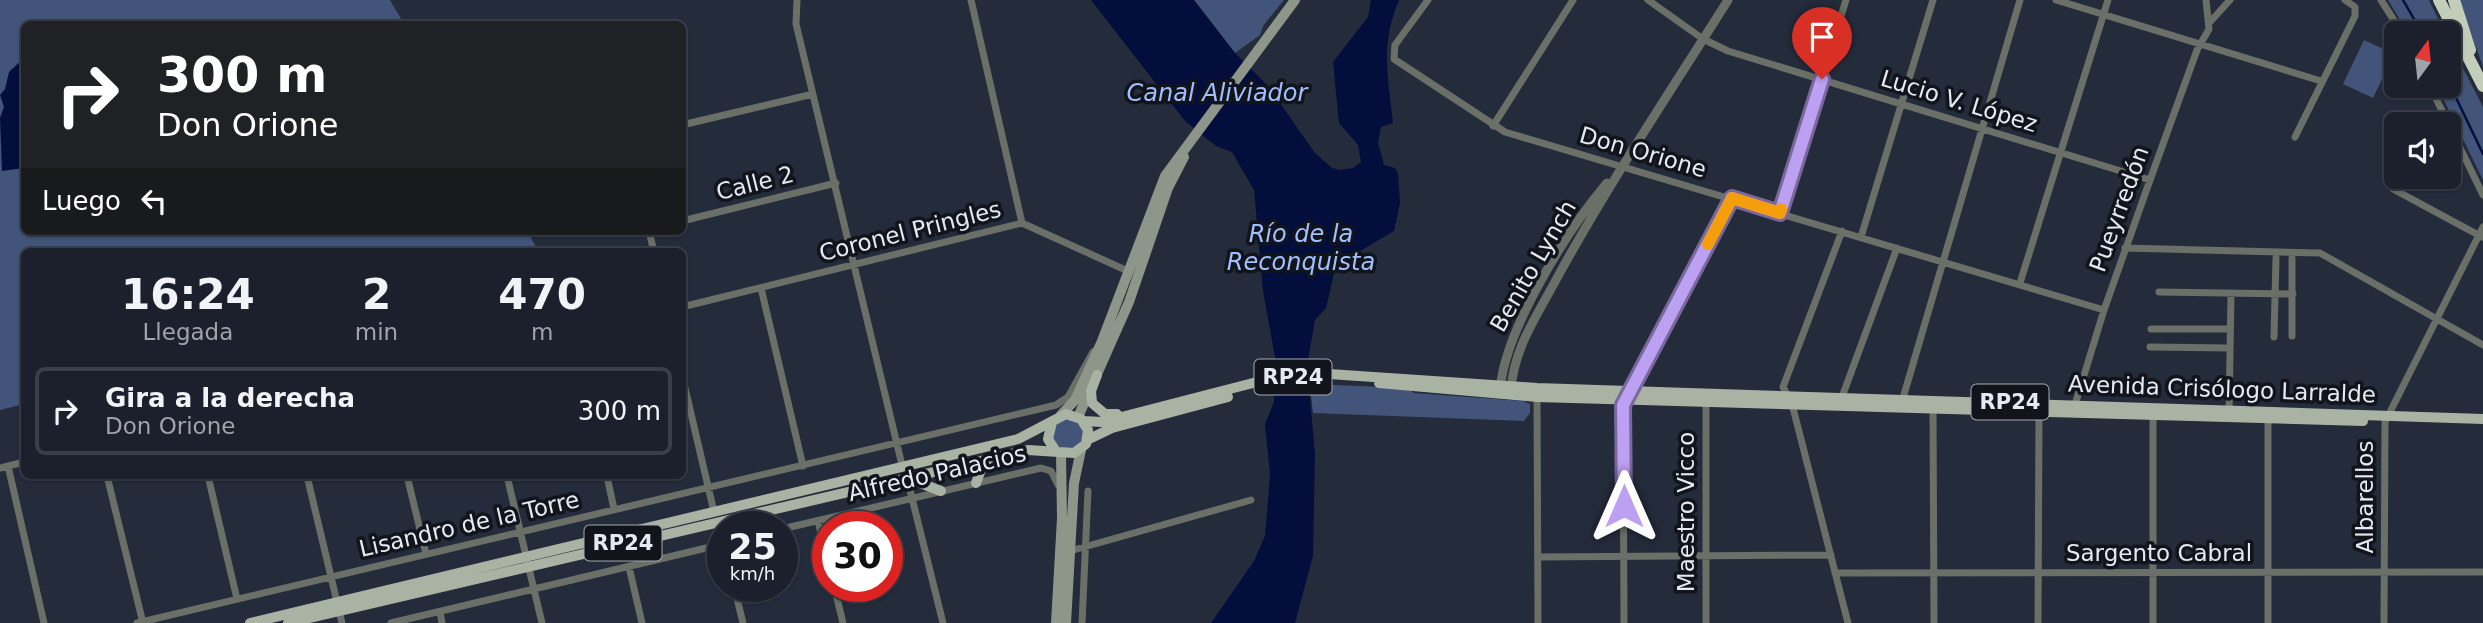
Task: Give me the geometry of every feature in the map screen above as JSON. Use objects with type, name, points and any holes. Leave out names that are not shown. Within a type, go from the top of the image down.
[{"type":"highway","points":[[2439,0],[2483,86]]},
{"type":"highway","points":[[2455,0],[2483,78]]},
{"type":"main road","points":[[1066,623],[1074,483],[1081,450],[1087,440],[1081,419],[1134,273],[1168,188],[1192,141],[1295,0]]},
{"type":"main road","points":[[1056,623],[1062,519],[1058,452],[1048,439],[1056,414],[1075,400],[1134,273]]},
{"type":"main road","points":[[1097,374],[1091,396],[1095,407],[1109,415],[1133,414]]},
{"type":"main road","name":"Avenida Crisólogo Larralde","points":[[1081,419],[1102,422],[1311,375],[1537,393],[1903,398],[1933,404],[2483,419]]},
{"type":"main road","name":"Avenida Crisólogo Larralde","points":[[1087,440],[1112,428],[1224,394]]},
{"type":"main road","name":"Avenida Crisólogo Larralde","points":[[1629,395],[1706,401],[1787,395],[2039,411],[2074,409]]},
{"type":"main road","name":"RP24","points":[[735,511],[902,466],[1018,439],[1056,414],[1081,419]]},
{"type":"main road","name":"Avenida Crisólogo Larralde","points":[[2386,418],[2483,425]]},
{"type":"main road","name":"RP24","points":[[741,511],[907,478],[1038,448],[1058,452],[1081,450]]},
{"type":"main road","points":[[976,483],[982,467],[995,463],[1001,455]]},
{"type":"main road","points":[[907,478],[941,491]]},
{"type":"main road","name":"RP24","points":[[250,623],[337,607],[707,518]]},
{"type":"main road","name":"RP24","points":[[288,623],[337,607]]},
{"type":"street","points":[[797,0],[796,24],[856,265],[902,466]]},
{"type":"street","points":[[971,0],[1022,223]]},
{"type":"street","name":"Don Orione","points":[[1428,0],[1395,45],[1393,54],[1399,65],[1493,126],[2104,310]]},
{"type":"street","points":[[1493,126],[1573,0]]},
{"type":"street","name":"Lucio V. López","points":[[1648,0],[1703,39],[1728,51],[2150,180]]},
{"type":"street","name":"Benito Lynch","points":[[1505,391],[1524,340],[1622,166],[1728,0]]},
{"type":"street","points":[[1780,213],[1846,0]]},
{"type":"street","points":[[1861,237],[1933,0]]},
{"type":"street","points":[[1903,398],[2020,0]]},
{"type":"street","points":[[2056,0],[2321,81]]},
{"type":"street","points":[[2020,283],[2108,0]]},
{"type":"street","points":[[2206,0],[2210,22]]},
{"type":"street","name":"Pueyrredón","points":[[2074,409],[2125,248],[2200,44],[2210,22],[2230,0]]},
{"type":"street","points":[[2295,137],[2356,11],[2345,0]]},
{"type":"street","points":[[2381,0],[2394,21]]},
{"type":"street","points":[[686,124],[813,94]]},
{"type":"street","points":[[2436,98],[2483,195]]},
{"type":"street","name":"Calle 2","points":[[686,220],[836,183]]},
{"type":"street","points":[[2393,189],[2481,236]]},
{"type":"street","points":[[1624,623],[1623,405],[1732,198]]},
{"type":"street","name":"Coronel Pringles","points":[[686,306],[1022,223],[1134,273]]},
{"type":"street","name":"Albarellos","points":[[2384,623],[2386,418],[2481,236],[2483,227]]},
{"type":"street","points":[[1842,232],[1787,395],[1848,623]]},
{"type":"street","points":[[1842,397],[1897,248]]},
{"type":"street","points":[[2125,248],[2320,253],[2483,345]]},
{"type":"street","points":[[2274,337],[2276,258]]},
{"type":"street","points":[[2292,258],[2292,336]]},
{"type":"street","points":[[761,288],[803,466]]},
{"type":"street","points":[[2159,292],[2293,294]]},
{"type":"street","points":[[2229,413],[2231,293]]},
{"type":"street","points":[[2151,329],[2230,329]]},
{"type":"street","points":[[2150,347],[2230,348]]},
{"type":"street","points":[[686,392],[715,511]]},
{"type":"street","points":[[1537,393],[1538,623]]},
{"type":"street","name":"Maestro Vicco","points":[[1706,401],[1706,623]]},
{"type":"street","points":[[1933,404],[1934,623]]},
{"type":"street","points":[[2038,623],[2039,411]]},
{"type":"street","points":[[2153,623],[2154,411]]},
{"type":"street","name":"Lisandro de la Torre","points":[[141,623],[897,442],[1056,414]]},
{"type":"street","points":[[2269,414],[2269,623]]},
{"type":"street","points":[[21,463],[4,467],[44,623]]},
{"type":"street","name":"Alfredo Palacios","points":[[858,511],[1045,468],[1058,482],[1062,519]]},
{"type":"street","points":[[907,478],[943,623]]},
{"type":"street","points":[[108,479],[141,623]]},
{"type":"street","points":[[209,479],[237,599]]},
{"type":"street","points":[[308,479],[342,623]]},
{"type":"street","points":[[408,479],[426,554]]},
{"type":"street","points":[[508,479],[542,623]]},
{"type":"street","points":[[608,479],[614,509]]},
{"type":"street","points":[[1082,623],[1088,491]]},
{"type":"street","points":[[1070,551],[1251,500]]},
{"type":"street","points":[[391,623],[707,546]]},
{"type":"street","points":[[1538,557],[1831,555]]},
{"type":"street","points":[[629,567],[642,623]]},
{"type":"street","name":"Sargento Cabral","points":[[1835,573],[2483,572]]},
{"type":"street","points":[[738,602],[743,623]]},
{"type":"street","points":[[838,602],[843,623]]},
{"type":"street","points":[[440,612],[442,623]]},
{"type":"shaded area","points":[[0,0],[390,0],[402,21],[21,21],[21,235],[529,235],[537,248],[21,248],[21,405],[0,410]]},
{"type":"shaded area","points":[[1194,0],[1284,0],[1263,26],[1260,35],[1235,53]]},
{"type":"shaded area","points":[[2388,0],[2429,0],[2439,21],[2401,21]]},
{"type":"shaded area","points":[[2459,0],[2483,0],[2483,67]]},
{"type":"shaded area","points":[[2364,40],[2384,49],[2384,75],[2373,98],[2343,84]]},
{"type":"shaded area","points":[[2461,64],[2483,107],[2483,180],[2461,135],[2461,112],[2450,112],[2443,98],[2461,98]]},
{"type":"shaded area","points":[[1310,386],[1407,388],[1414,393],[1523,401],[1530,404],[1530,413],[1524,421],[1313,413]]},
{"type":"shaded area","points":[[1068,418],[1079,423],[1084,434],[1079,445],[1068,450],[1057,445],[1052,434],[1057,423]]},
{"type":"water","name":"Río de la Reconquista","points":[[1091,0],[1194,0],[1235,53],[1268,86],[1315,153],[1332,168],[1340,170],[1353,168],[1361,162],[1358,145],[1339,123],[1333,62],[1368,17],[1371,0],[1399,0],[1387,46],[1393,123],[1381,127],[1378,143],[1384,165],[1395,168],[1398,173],[1400,203],[1394,231],[1343,261],[1335,269],[1326,308],[1315,320],[1307,365],[1315,454],[1313,556],[1295,623],[1211,623],[1254,561],[1265,536],[1270,475],[1265,424],[1274,402],[1275,357],[1263,291],[1254,190],[1232,152],[1216,146],[1185,121]]},
{"type":"water","points":[[21,61],[21,168],[2,171],[0,118],[4,107],[0,95],[5,89],[9,72]]},
{"type":"waterway","points":[[2403,0],[2415,21]]},
{"type":"waterway","points":[[2456,98],[2483,154]]},
{"type":"slow traffic","points":[[1708,244],[1732,198],[1780,213],[1781,209]]},
{"type":"route","points":[[1624,506],[1623,405],[1732,198],[1780,213],[1822,79]]},
{"type":"water label","name":"Canal Aliviador","points":[[1217,93]]}]
